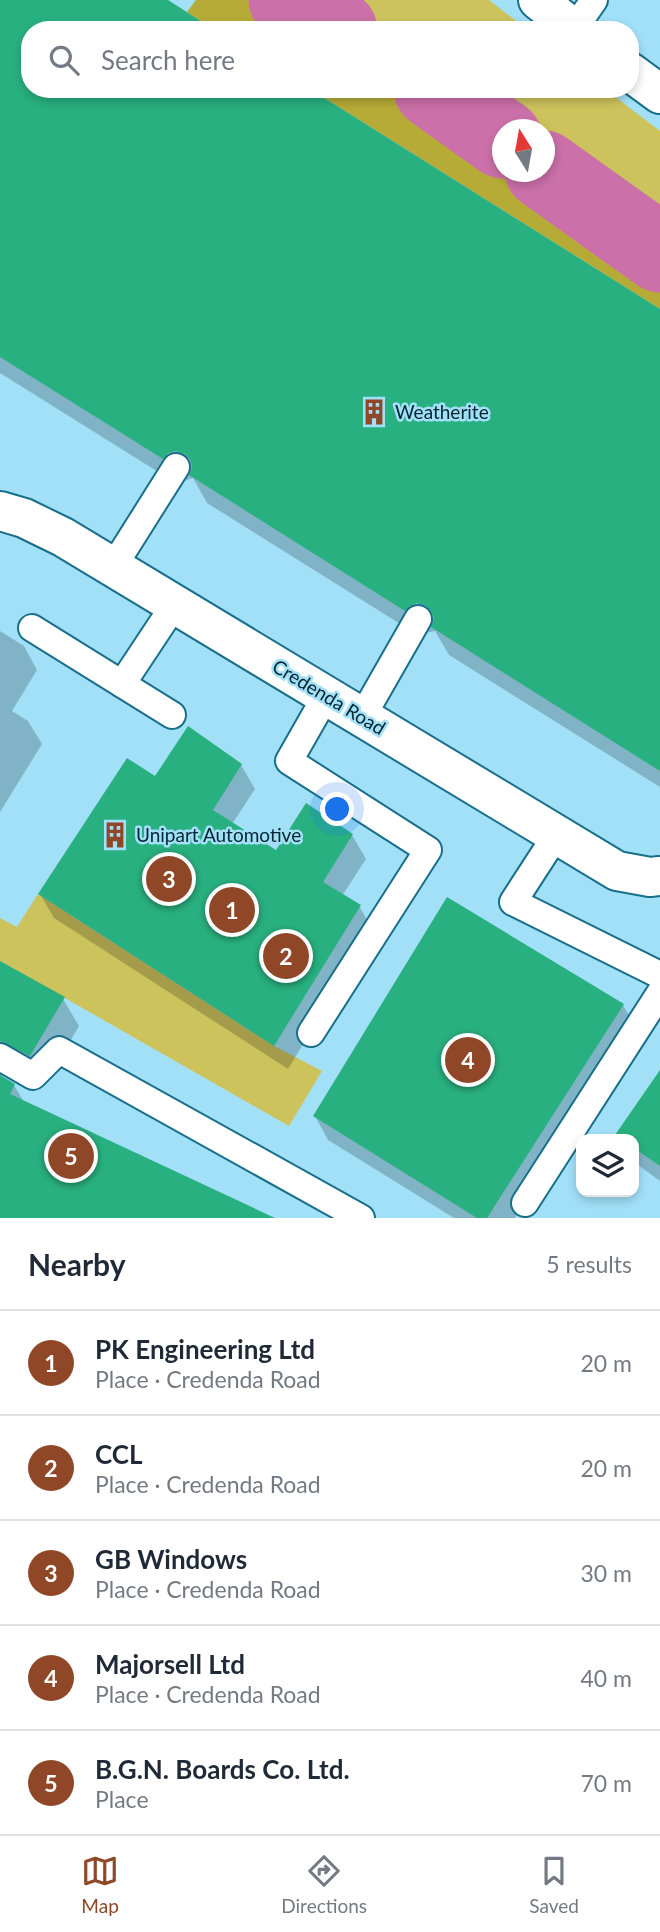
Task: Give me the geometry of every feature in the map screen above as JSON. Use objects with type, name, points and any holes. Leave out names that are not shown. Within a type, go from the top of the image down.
[{"type":"street","points":[[538,0],[564,21]]},
{"type":"street","points":[[639,79],[660,94]]},
{"type":"street","name":"Credenda Road","points":[[0,511],[43,527],[113,567],[617,871],[650,877],[660,876]]},
{"type":"lane","points":[[580,21],[594,0]]},
{"type":"lane","points":[[113,567],[176,467]]},
{"type":"lane","points":[[121,684],[175,604]]},
{"type":"lane","points":[[362,717],[418,619]]},
{"type":"lane","points":[[32,628],[172,715]]},
{"type":"lane","points":[[311,1033],[428,850],[289,761],[326,696]]},
{"type":"lane","points":[[557,834],[513,902],[660,975]]},
{"type":"lane","points":[[525,1203],[660,993]]},
{"type":"lane","points":[[0,1057],[33,1076],[59,1050],[361,1218]]},
{"type":"shaded area","points":[[196,0],[288,0],[323,21],[201,21],[187,12]]},
{"type":"shaded area","points":[[288,0],[489,0],[516,21],[323,21]]},
{"type":"shaded area","points":[[324,98],[445,98],[492,132],[492,182],[555,182],[555,177],[660,253],[660,309]]},
{"type":"shaded area","points":[[445,98],[617,98],[660,131],[660,253],[555,177],[555,119],[492,119],[492,132]]},
{"type":"shaded area","points":[[38,894],[274,1046],[322,1071],[289,1126],[0,961],[0,918],[17,927]]},
{"type":"building","name":"Weatherite","points":[[0,0],[168,0],[201,21],[21,21],[21,98],[324,98],[660,309],[660,771],[431,627],[434,618],[426,606],[417,603],[405,611],[189,475],[192,467],[185,454],[176,451],[168,453],[163,459],[0,357]]},
{"type":"building","points":[[188,726],[242,764],[213,810],[276,850],[306,803],[353,834],[323,882],[361,905],[274,1046],[38,894],[127,758],[155,776]]},
{"type":"building","points":[[447,897],[624,1004],[487,1218],[477,1218],[313,1116]]},
{"type":"building","points":[[0,961],[65,997],[30,1056],[0,1041]]},
{"type":"building","points":[[660,1070],[660,1166],[639,1151],[639,1134],[616,1134]]},
{"type":"building","points":[[0,1075],[15,1084],[10,1094],[275,1218],[0,1218]]},
{"type":"waterway","points":[[288,0],[323,21]]},
{"type":"waterway","points":[[446,98],[492,131]]},
{"type":"waterway","points":[[555,178],[660,253]]},
{"type":"place","name":"Weatherite","points":[[374,412]]},
{"type":"place","name":"Unipart Automotive","points":[[115,835]]},
{"type":"place","name":"GB Windows","points":[[169,879]]},
{"type":"place","name":"PK Engineering Ltd","points":[[232,910]]},
{"type":"place","name":"CCL","points":[[286,956]]},
{"type":"place","name":"Majorsell Ltd","points":[[468,1060]]},
{"type":"place","name":"B.G.N. Boards Co. Ltd.","points":[[71,1156]]}]
